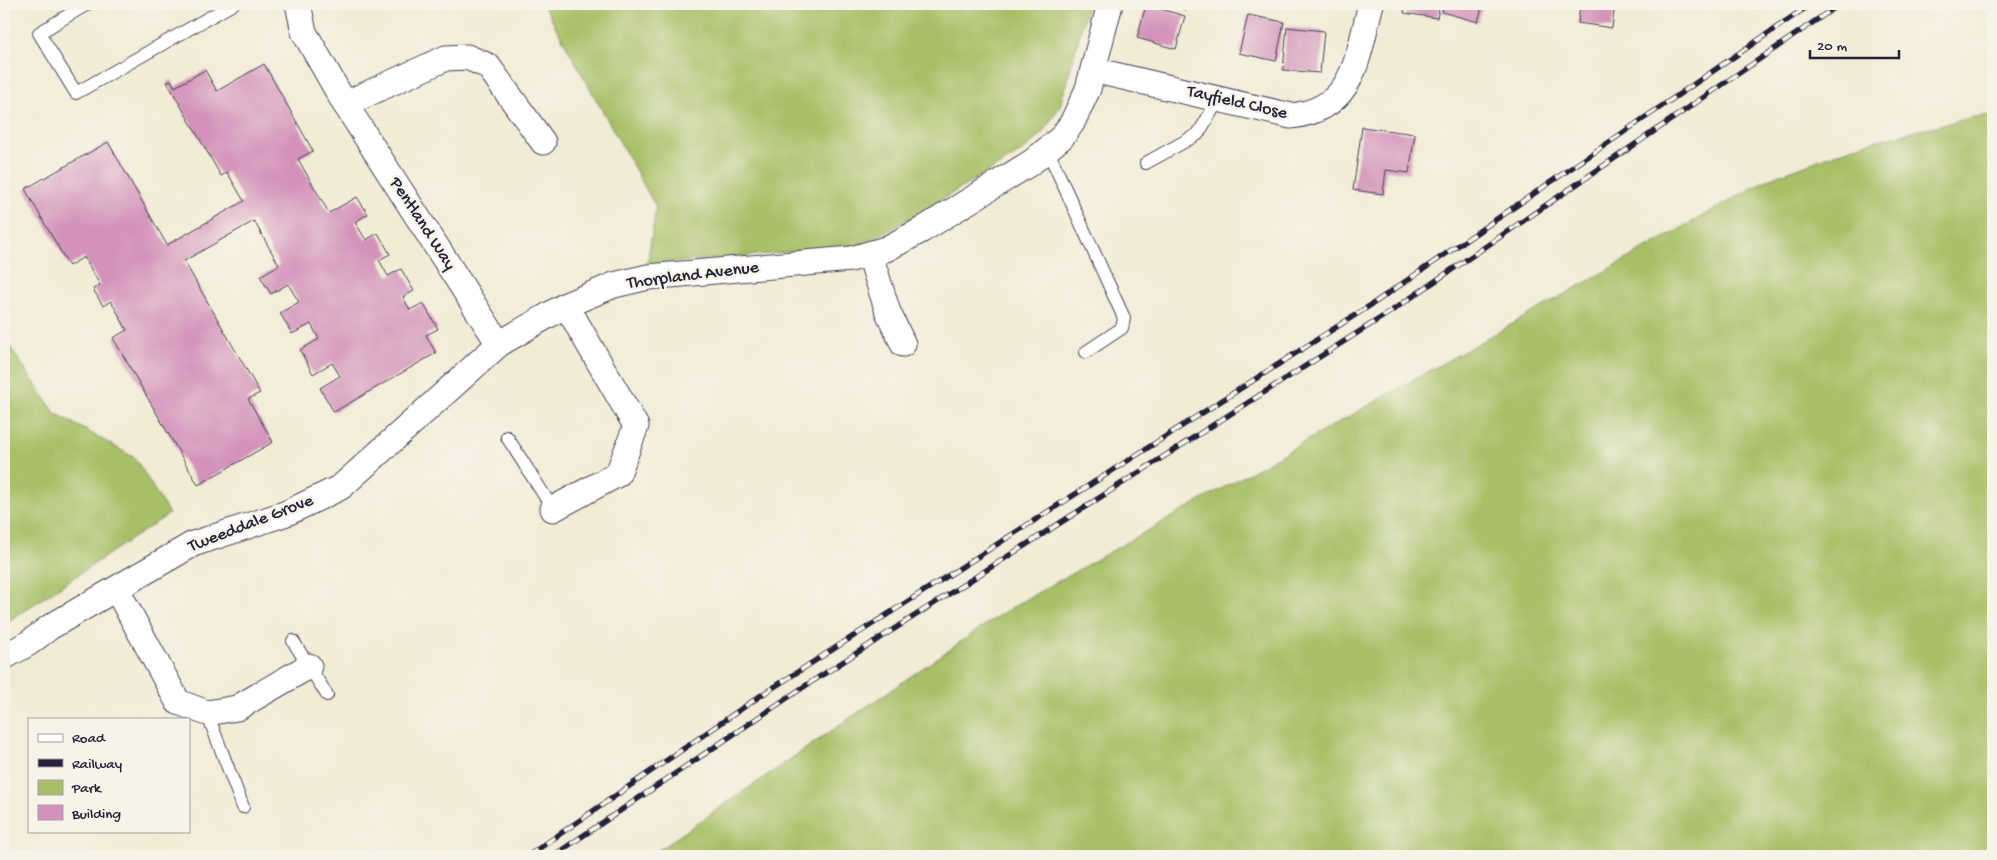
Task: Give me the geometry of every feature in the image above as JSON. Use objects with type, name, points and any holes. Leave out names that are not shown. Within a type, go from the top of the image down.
[{"type":"street","name":"Pentland Way","points":[[298,4],[304,32],[344,104],[499,344]]},
{"type":"street","name":"Thorpland Avenue","points":[[499,344],[566,305],[614,285],[648,277],[829,262],[870,255],[922,230],[1048,150],[1072,123],[1088,89],[1110,4]]},
{"type":"street","name":"Tayfield Close","points":[[1093,70],[1291,116],[1317,111],[1330,104],[1348,84],[1371,4]]},
{"type":"street","points":[[344,104],[446,58],[467,57],[488,66],[543,142]]},
{"type":"street","points":[[870,255],[888,312],[903,344]]},
{"type":"street","points":[[554,510],[618,474],[636,426],[566,305]]},
{"type":"street","name":"Tweeddale Grove","points":[[4,656],[29,643],[50,627],[117,590],[193,544],[287,514],[342,487],[499,344]]},
{"type":"street","points":[[117,590],[178,702],[207,713],[237,708],[309,666]]},
{"type":"lane","points":[[88,4],[38,33],[76,93],[233,4]]},
{"type":"lane","points":[[1146,163],[1198,134],[1219,99]]},
{"type":"lane","points":[[1048,150],[1124,318],[1122,328],[1086,352]]},
{"type":"lane","points":[[507,437],[554,510]]},
{"type":"lane","points":[[293,641],[327,695]]},
{"type":"lane","points":[[207,713],[244,807]]},
{"type":"green space","points":[[543,4],[1088,4],[1060,106],[1043,132],[1023,151],[887,232],[857,246],[647,265],[656,207]]},
{"type":"green space","points":[[1993,115],[1993,856],[650,856],[1004,612],[1768,179],[1861,144],[1974,117]]},
{"type":"green space","points":[[4,338],[55,413],[135,458],[169,514],[4,624]]},
{"type":"building","points":[[1168,4],[1188,4],[1186,10]]},
{"type":"building","points":[[1405,4],[1440,4],[1437,18],[1404,13]]},
{"type":"building","points":[[1444,4],[1483,4],[1478,22],[1442,12]]},
{"type":"building","points":[[1580,4],[1615,4],[1612,28],[1578,23]]},
{"type":"building","points":[[1146,5],[1185,16],[1176,49],[1137,38]]},
{"type":"building","points":[[1248,15],[1284,22],[1276,61],[1239,53]]},
{"type":"building","points":[[1287,27],[1324,31],[1320,73],[1283,70]]},
{"type":"building","points":[[264,64],[313,151],[298,159],[329,213],[357,197],[368,214],[355,222],[366,240],[378,233],[390,254],[379,260],[388,276],[401,269],[414,291],[403,297],[410,310],[423,303],[438,329],[426,335],[436,353],[334,412],[320,388],[340,376],[332,363],[313,374],[300,350],[319,339],[311,324],[292,334],[280,313],[299,302],[288,284],[271,294],[260,276],[279,265],[254,221],[184,261],[260,393],[248,399],[273,442],[198,485],[113,338],[127,330],[111,301],[103,306],[93,289],[100,285],[84,257],[69,266],[25,189],[108,142],[167,245],[244,201],[227,172],[221,176],[167,82],[171,80],[175,87],[205,70],[217,91]]},
{"type":"building","points":[[1362,127],[1415,134],[1409,173],[1386,170],[1383,194],[1353,190]]},
{"type":"railway","points":[[528,856],[760,696],[1374,303],[1811,4]]},
{"type":"railway","points":[[553,856],[805,686],[1390,312],[1840,4]]}]
